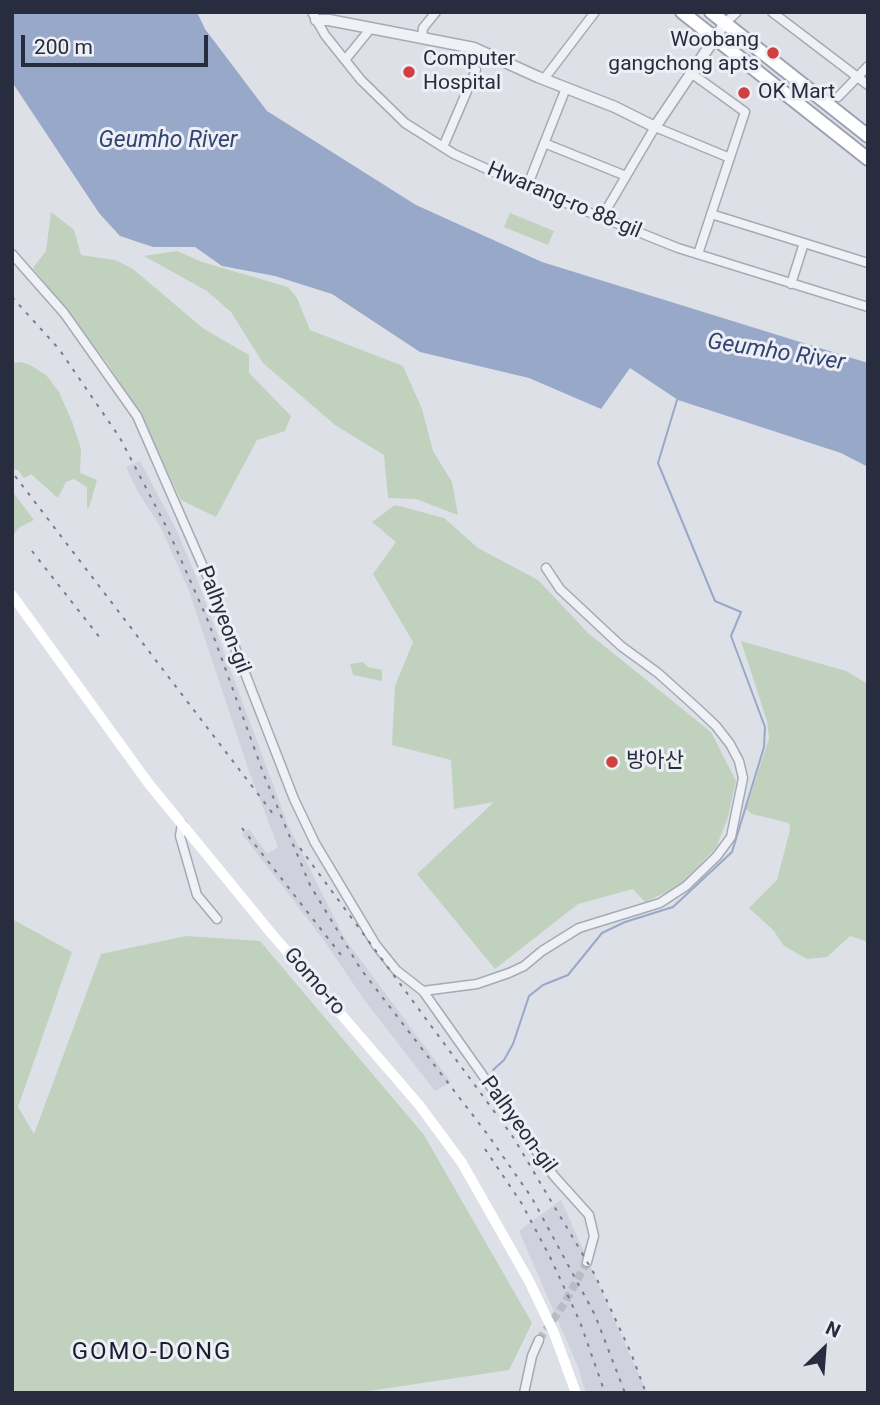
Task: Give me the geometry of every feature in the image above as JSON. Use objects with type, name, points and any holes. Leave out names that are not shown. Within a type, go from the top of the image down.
[{"type":"main road","points":[[682,12],[868,159]]},
{"type":"main road","points":[[711,12],[868,136]]},
{"type":"main road","name":"Gomo-ro","points":[[12,595],[149,784],[271,933],[420,1107],[462,1163],[529,1281],[554,1333],[576,1393]]},
{"type":"street","points":[[422,37],[423,28],[436,12]]},
{"type":"street","points":[[544,79],[595,12]]},
{"type":"street","points":[[602,217],[655,127],[714,38],[737,12]]},
{"type":"street","points":[[772,12],[868,85]]},
{"type":"street","points":[[314,16],[474,48],[730,158]]},
{"type":"street","name":"Hwarang-ro 88-gil","points":[[314,16],[361,80],[405,123],[443,147],[527,187],[698,254],[868,307]]},
{"type":"street","points":[[345,60],[373,29]]},
{"type":"street","points":[[838,97],[868,66]]},
{"type":"street","points":[[443,147],[476,70]]},
{"type":"street","points":[[691,73],[745,112],[698,254]]},
{"type":"street","points":[[527,187],[566,88]]},
{"type":"street","points":[[544,143],[626,176]]},
{"type":"street","points":[[711,214],[868,263]]},
{"type":"street","points":[[791,284],[804,243]]},
{"type":"street","name":"Palhyeon-gil","points":[[12,254],[64,313],[137,416],[208,578],[294,799],[315,843],[376,945],[401,975],[423,991],[554,1176],[589,1215],[594,1236],[587,1262]]},
{"type":"street","points":[[423,991],[477,984],[509,973],[524,966],[542,951],[579,928],[660,903],[686,886],[717,856],[731,837],[743,778],[739,761],[730,744],[716,726],[659,673],[621,646],[560,589],[546,568]]},
{"type":"street","points":[[182,824],[180,836],[197,895],[217,919]]},
{"type":"street","points":[[524,1393],[531,1356],[539,1340]]},
{"type":"shaded area","points":[[140,461],[177,531],[198,582],[288,825],[345,939],[451,1082],[435,1091],[242,834],[249,829],[267,854],[278,847],[250,774],[189,591],[161,528],[126,467]]},
{"type":"shaded area","points":[[561,1200],[647,1393],[586,1393],[578,1367],[519,1231]]},
{"type":"green space","points":[[51,212],[74,230],[81,255],[115,260],[133,269],[204,329],[249,355],[249,373],[291,416],[285,431],[257,440],[216,517],[181,500],[141,416],[108,364],[33,268],[46,251]]},
{"type":"green space","points":[[510,213],[554,231],[548,245],[504,227]]},
{"type":"green space","points":[[177,251],[202,262],[288,287],[297,298],[310,330],[403,366],[422,409],[433,451],[452,482],[458,515],[416,499],[388,498],[384,455],[335,425],[263,363],[231,312],[207,291],[144,256]]},
{"type":"green space","points":[[21,362],[46,375],[59,392],[81,449],[80,473],[97,480],[89,508],[87,487],[74,479],[66,482],[58,498],[31,474],[24,478],[18,470],[12,469],[12,363]]},
{"type":"green space","points":[[12,491],[34,520],[20,527],[12,536]]},
{"type":"green space","points":[[395,505],[444,518],[478,548],[538,580],[588,633],[711,732],[736,781],[728,817],[716,848],[677,887],[645,902],[633,889],[578,904],[495,969],[417,874],[494,802],[454,809],[451,760],[392,745],[395,686],[413,642],[373,574],[396,542],[372,522]]},
{"type":"green space","points":[[741,641],[846,671],[868,684],[868,942],[850,936],[827,957],[807,959],[784,946],[773,930],[749,908],[777,880],[790,830],[789,823],[752,814],[746,809],[769,738],[767,721]]},
{"type":"green space","points":[[363,662],[368,667],[382,670],[382,681],[353,675],[350,664]]},
{"type":"green space","points":[[12,919],[72,952],[18,1107],[34,1134],[101,954],[186,936],[260,941],[424,1135],[532,1323],[509,1370],[356,1393],[12,1393]]},
{"type":"water","name":"Geumho River","points":[[12,12],[197,12],[205,29],[267,111],[416,205],[542,262],[868,363],[868,467],[841,453],[678,400],[630,368],[601,409],[529,378],[420,352],[332,294],[275,276],[222,266],[195,247],[153,247],[120,236],[99,213],[12,82]]},
{"type":"waterway","points":[[493,1070],[504,1060],[513,1044],[529,996],[543,985],[568,975],[602,933],[625,922],[673,907],[732,852],[764,747],[765,727],[731,636],[741,612],[715,601],[658,463],[677,400]]},
{"type":"tunnel","points":[[539,1340],[564,1304],[587,1262]]},
{"type":"railway","points":[[12,297],[59,349],[120,438],[167,528],[208,621],[264,775],[310,885],[360,968],[488,1135],[532,1198],[595,1315],[625,1393]]},
{"type":"railway","points":[[15,476],[274,815]]},
{"type":"railway","points":[[32,551],[100,638]]},
{"type":"railway","points":[[242,828],[341,955]]},
{"type":"railway","points":[[300,848],[513,1137],[595,1275],[631,1353],[646,1393]]},
{"type":"railway","points":[[485,1149],[522,1204],[551,1259],[580,1322],[605,1393]]},
{"type":"place","name":"Woobang gangchong apts","points":[[773,53]]},
{"type":"place","name":"Computer Hospital","points":[[409,72]]},
{"type":"place","name":"OK Mart","points":[[744,93]]},
{"type":"place","name":"방아산","points":[[612,762]]},
{"type":"district","name":"GOMO-DONG","points":[[152,1353]]}]
